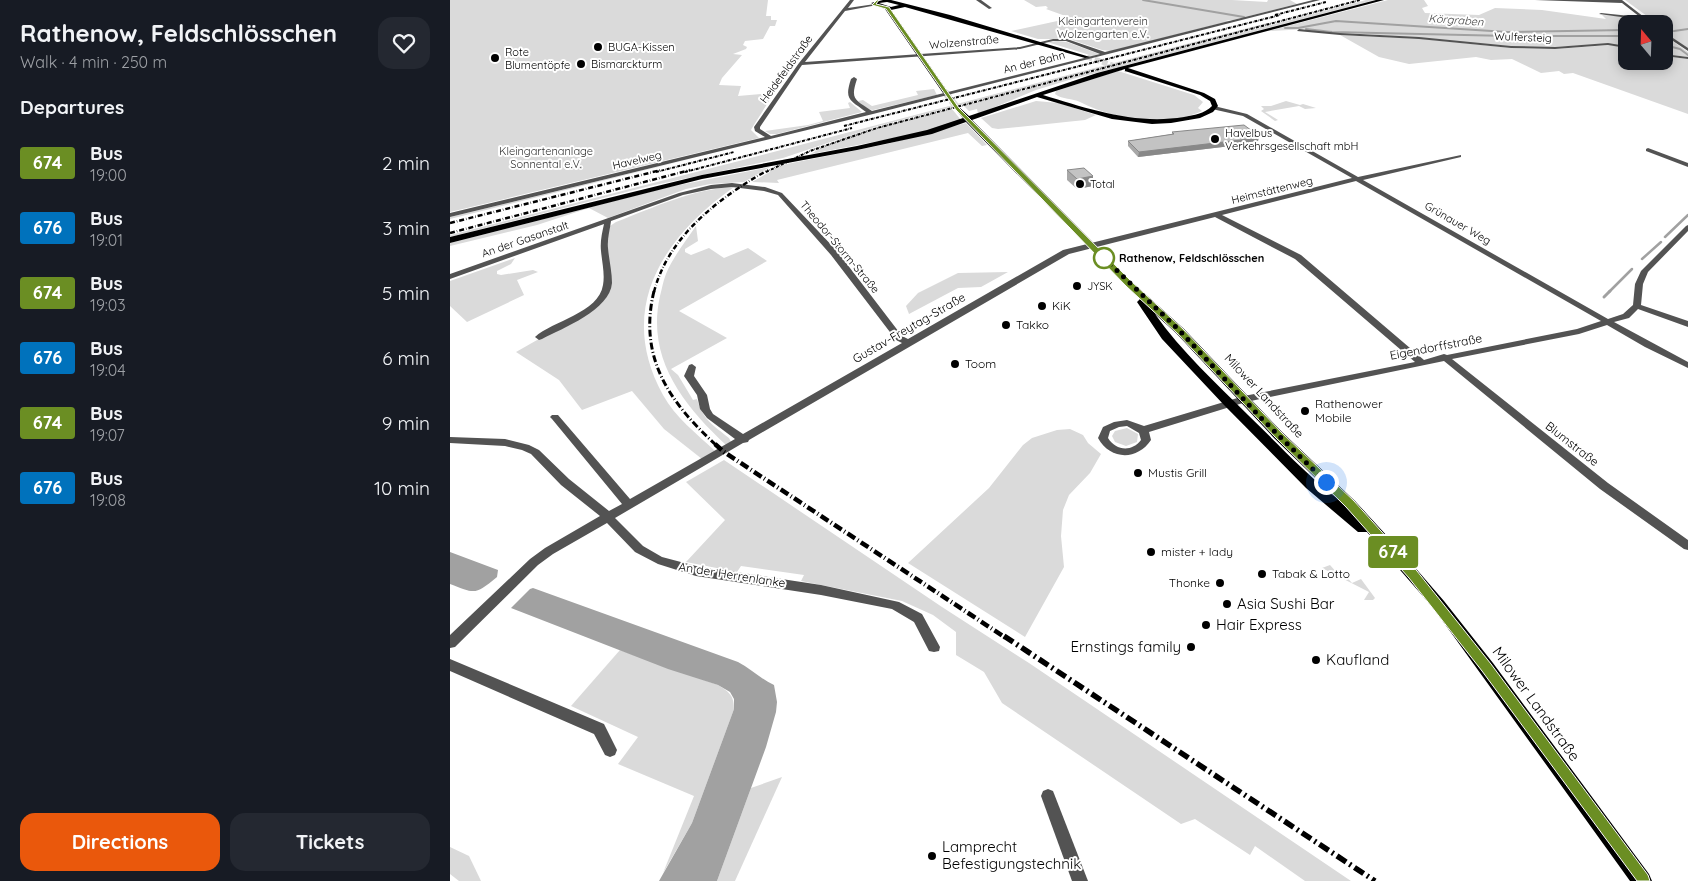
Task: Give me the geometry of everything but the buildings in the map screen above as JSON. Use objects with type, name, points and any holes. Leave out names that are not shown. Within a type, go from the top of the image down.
[{"type":"main road","points":[[876,2],[885,0],[925,10],[1087,57]]},
{"type":"main road","points":[[450,240],[651,188],[773,163],[885,143],[988,114],[1039,93],[1098,74],[1382,0]]},
{"type":"main road","points":[[876,2],[887,8],[895,9],[904,6]]},
{"type":"main road","points":[[887,8],[945,92]]},
{"type":"main road","points":[[894,17],[892,11],[895,9]]},
{"type":"main road","points":[[1039,93],[1050,99],[1126,119],[1161,121],[1195,117],[1214,108],[1213,100],[1202,94],[1127,70]]},
{"type":"main road","points":[[1039,93],[1094,112]]},
{"type":"main road","points":[[1014,104],[1036,99],[1050,99]]},
{"type":"main road","name":"Milower Landstraße","points":[[958,109],[1129,284],[1180,331],[1314,471],[1350,504],[1394,553],[1439,606],[1487,668],[1642,881]]},
{"type":"main road","name":"Milower Landstraße","points":[[1129,284],[1166,336],[1228,402],[1311,485],[1394,553]]},
{"type":"street","name":"Heidefeldstraße","points":[[770,138],[757,130],[757,126],[801,64],[852,0]]},
{"type":"street","points":[[978,0],[990,8]]},
{"type":"street","points":[[1295,0],[1304,4]]},
{"type":"street","name":"An der Bahn","points":[[770,138],[1318,0]]},
{"type":"street","points":[[1537,0],[1622,1],[1639,15]]},
{"type":"street","points":[[844,10],[876,2]]},
{"type":"street","points":[[1600,14],[1618,16]]},
{"type":"street","name":"Wulfersteig","points":[[1299,30],[1419,38],[1511,47],[1555,48],[1608,44],[1618,46]]},
{"type":"street","points":[[1673,39],[1688,50]]},
{"type":"street","points":[[1038,42],[1067,40],[1106,54]]},
{"type":"street","name":"Wolzenstraße","points":[[801,64],[1023,47],[1038,42]]},
{"type":"street","points":[[1673,56],[1688,58]]},
{"type":"street","points":[[854,79],[850,91],[852,99],[870,113]]},
{"type":"street","name":"Grünauer Weg","points":[[1214,108],[1245,115],[1648,346],[1688,365]]},
{"type":"street","name":"Havelweg","points":[[450,215],[770,138]]},
{"type":"street","points":[[1648,150],[1688,165]]},
{"type":"street","name":"Heimstättenweg","points":[[1091,245],[1458,156]]},
{"type":"street","name":"An der Gasanstalt","points":[[450,278],[692,191],[720,186],[741,186]]},
{"type":"street","name":"Theodor-Storm-Straße","points":[[741,186],[765,189],[780,194],[785,198],[834,253],[899,338],[909,343]]},
{"type":"street","points":[[1216,214],[1298,257],[1421,362]]},
{"type":"street","points":[[539,337],[590,307],[606,291],[604,243],[608,222]]},
{"type":"street","points":[[1688,227],[1645,271],[1639,284],[1637,306],[1688,324]]},
{"type":"street","name":"Gustav-Freytag-Straße","points":[[608,517],[1066,252],[1091,245]]},
{"type":"street","name":"Eigendorffstraße","points":[[1143,430],[1244,398],[1579,331],[1626,316],[1637,306]]},
{"type":"street","name":"Blumstraße","points":[[1444,358],[1597,480],[1688,546]]},
{"type":"street","points":[[692,368],[689,376],[692,384],[702,395],[705,409],[710,416],[744,440]]},
{"type":"street","points":[[555,417],[629,506]]},
{"type":"street","points":[[450,440],[508,443],[525,446],[535,452],[565,482],[608,517],[549,551],[534,562],[450,643]]},
{"type":"street","name":"An der Herrenlanke","points":[[608,517],[639,549],[673,566],[895,604],[918,618],[934,647]]},
{"type":"street","points":[[450,665],[599,729],[610,750]]},
{"type":"street","points":[[1048,796],[1080,881]]},
{"type":"green space","name":"Kleingartenanlage Sonnental e.V.","points":[[450,0],[768,0],[766,16],[771,16],[771,20],[777,20],[775,26],[770,26],[763,39],[745,41],[743,45],[747,47],[746,49],[733,54],[742,55],[722,78],[719,85],[741,86],[738,96],[774,93],[751,130],[759,138],[450,212]]},
{"type":"green space","name":"Kleingartenverein Wolzengarten e.V.","points":[[1024,0],[1232,0],[1267,2],[1268,0],[1290,0],[1297,4],[1233,20],[1225,20],[1230,21],[1111,51],[1102,50],[1069,39],[1038,39],[1011,31],[1071,18],[1046,9],[1048,8],[1046,6],[1036,7]]},
{"type":"green space","points":[[1366,0],[1375,0],[1069,80],[1036,90],[978,114],[977,109],[969,111],[964,106]]},
{"type":"green space","points":[[1388,0],[1424,0],[1428,6],[1422,8],[1425,13],[1479,15],[1495,8],[1542,10],[1606,19],[1602,15],[1618,16],[1618,45],[1519,47],[1308,29],[1268,31]]},
{"type":"green space","points":[[1625,0],[1688,0],[1688,49],[1673,38],[1673,15],[1646,15]]},
{"type":"green space","points":[[1267,23],[1271,24],[875,127],[783,158],[650,186],[450,237],[450,235]]},
{"type":"green space","points":[[1340,35],[1423,39],[1511,48],[1556,49],[1610,45],[1618,46],[1618,70],[1673,70],[1673,57],[1688,59],[1688,114],[1573,73],[1564,74],[1559,71],[1541,73],[1512,59],[1491,60],[1476,57],[1409,64],[1379,57]]},
{"type":"green space","points":[[1673,41],[1688,52],[1688,57],[1673,55]]},
{"type":"green space","points":[[1047,42],[1067,42],[1099,54],[1093,56]]},
{"type":"green space","points":[[1118,71],[1194,95],[1203,102],[1198,108],[1202,111],[1173,119],[1140,119],[1108,113],[1055,94],[1056,91]]},
{"type":"green space","points":[[934,89],[937,95],[873,110],[867,109],[858,101],[863,100],[872,106],[918,95],[916,91]]},
{"type":"green space","points":[[1036,101],[1059,103],[1096,115],[1085,120],[998,129],[992,128],[981,118]]},
{"type":"green space","points":[[1286,101],[1316,108],[1305,109],[1299,106],[1265,112],[1278,120],[1275,121],[1261,111],[1264,109],[1261,106],[1271,106]]},
{"type":"green space","points":[[850,102],[862,112],[777,134],[770,134],[765,131],[823,121],[819,112],[850,108],[848,103]]},
{"type":"green space","points":[[952,109],[961,120],[915,134],[811,154],[824,146],[859,133]]},
{"type":"green space","points":[[966,123],[987,145],[982,146],[968,133],[777,180],[779,183],[752,182],[782,165],[887,144]]},
{"type":"green space","points":[[698,157],[450,219],[450,217]]},
{"type":"green space","points":[[770,167],[744,182],[710,184],[686,189],[608,218],[589,208],[537,225],[450,246],[450,243],[669,187]]},
{"type":"green space","points":[[734,187],[708,207],[686,229],[668,253],[654,278],[646,305],[644,333],[650,363],[668,403],[687,425],[715,451],[702,459],[664,429],[632,391],[582,410],[559,380],[516,352],[581,315],[609,291],[607,242],[610,226],[645,210],[688,195],[718,188]]},
{"type":"green space","points":[[696,226],[698,241],[685,249],[685,252],[691,255],[709,248],[724,258],[748,248],[767,261],[679,311],[727,338],[671,369],[678,375],[693,400],[697,399],[706,417],[729,438],[731,442],[726,445],[710,430],[683,397],[663,360],[658,340],[657,319],[665,277],[676,256]]},
{"type":"green space","points":[[515,258],[511,264],[497,271],[497,274],[533,270],[538,272],[517,280],[524,295],[467,322],[450,306],[450,281]]},
{"type":"green space","points":[[1008,272],[981,287],[958,288],[909,314],[906,306],[918,293],[958,273]]},
{"type":"green space","points":[[1127,428],[1138,434],[1137,442],[1126,446],[1115,442],[1112,436],[1115,431]]},
{"type":"green space","points":[[1070,429],[1083,435],[1088,443],[1101,454],[1090,473],[1069,495],[1063,510],[1061,536],[1064,567],[1025,637],[908,563],[989,488],[1023,445],[1032,438],[1057,430]]},
{"type":"green space","points":[[724,460],[1351,881],[1305,881],[1255,846],[1250,855],[1195,819],[1181,824],[1002,703],[984,672],[956,655],[956,632],[933,615],[902,601],[801,581],[804,575],[741,566],[737,572],[686,562],[725,520],[686,482]]},
{"type":"green space","points":[[1330,565],[1337,573],[1341,571],[1352,583],[1361,579],[1375,598],[1373,600],[1364,600],[1369,592],[1322,568]]},
{"type":"green space","points":[[620,650],[718,685],[728,692],[733,700],[734,709],[692,823],[663,873],[694,796],[618,764],[638,737],[571,706]]},
{"type":"green space","points":[[782,777],[735,881],[717,881],[751,788]]},
{"type":"green space","points":[[450,847],[469,856],[481,881],[459,881],[450,874]]},
{"type":"shaded area","points":[[450,552],[498,570],[497,577],[475,591],[465,590],[450,584]]},
{"type":"shaded area","points":[[533,588],[738,662],[774,685],[777,702],[776,712],[766,747],[717,881],[659,881],[692,823],[734,709],[734,699],[730,692],[718,685],[668,669],[511,608]]},
{"type":"waterway","name":"Körgraben","points":[[1143,0],[1244,17]]},
{"type":"waterway","name":"Körgraben","points":[[1285,28],[1298,28],[1336,21],[1507,32],[1618,30]]},
{"type":"waterway","points":[[1306,29],[1332,32],[1509,36],[1618,36]]},
{"type":"waterway","name":"Körgraben","points":[[1674,31],[1688,29]]},
{"type":"waterway","points":[[1673,47],[1680,49],[1688,55]]},
{"type":"waterway","points":[[1665,237],[1688,215]]},
{"type":"waterway","points":[[1642,259],[1661,242]]},
{"type":"waterway","points":[[1604,297],[1632,269]]},
{"type":"tunnel","points":[[1087,57],[1127,70]]},
{"type":"tunnel","points":[[945,92],[958,109]]},
{"type":"railway","points":[[766,172],[810,151],[877,128],[1360,0]]},
{"type":"railway","points":[[1275,15],[1326,2]]},
{"type":"railway","points":[[844,126],[1280,15]]},
{"type":"railway","points":[[685,172],[852,128]]},
{"type":"railway","points":[[656,172],[734,152]]},
{"type":"railway","points":[[450,223],[661,170]]},
{"type":"railway","points":[[450,233],[690,170]]},
{"type":"railway","points":[[654,292],[661,272],[671,253],[698,220],[732,193],[768,170]]},
{"type":"railway","points":[[654,291],[650,315],[650,337],[661,377],[684,412],[716,445]]},
{"type":"railway","points":[[715,444],[724,452],[1006,638]]},
{"type":"railway","points":[[1004,636],[1375,881]]},
{"type":"bus line","name":"674","points":[[877,0],[873,4],[887,8],[958,109],[1129,284],[1180,331],[1278,435],[1350,504],[1413,574],[1522,714],[1642,881]]},
{"type":"place","name":"BUGA-Kissen","points":[[598,47]]},
{"type":"place","name":"Rote Blumentöpfe","points":[[495,58]]},
{"type":"place","name":"Bismarckturm","points":[[581,64]]},
{"type":"place","name":"Havelbus Verkehrsgesellschaft mbH","points":[[1215,139]]},
{"type":"place","name":"Total","points":[[1080,184]]},
{"type":"place","name":"Rathenow, Feldschlösschen","points":[[1104,258]]},
{"type":"place","name":"JYSK","points":[[1077,286]]},
{"type":"place","name":"KiK","points":[[1042,306]]},
{"type":"place","name":"Takko","points":[[1006,325]]},
{"type":"place","name":"Toom","points":[[955,364]]},
{"type":"place","name":"Rathenower Mobile","points":[[1305,411]]},
{"type":"place","name":"Mustis Grill","points":[[1138,473]]},
{"type":"place","name":"mister + lady","points":[[1151,552]]},
{"type":"place","name":"Tabak & Lotto","points":[[1262,574]]},
{"type":"place","name":"Thonke","points":[[1220,583]]},
{"type":"place","name":"Asia Sushi Bar","points":[[1227,604]]},
{"type":"place","name":"Hair Express","points":[[1206,625]]},
{"type":"place","name":"Ernstings family","points":[[1191,647]]},
{"type":"place","name":"Kaufland","points":[[1316,660]]},
{"type":"place","name":"Lamprecht Befestigungstechnik","points":[[932,856]]},
{"type":"route","points":[[1104,258],[1180,331],[1262,419],[1326,482]]}]
